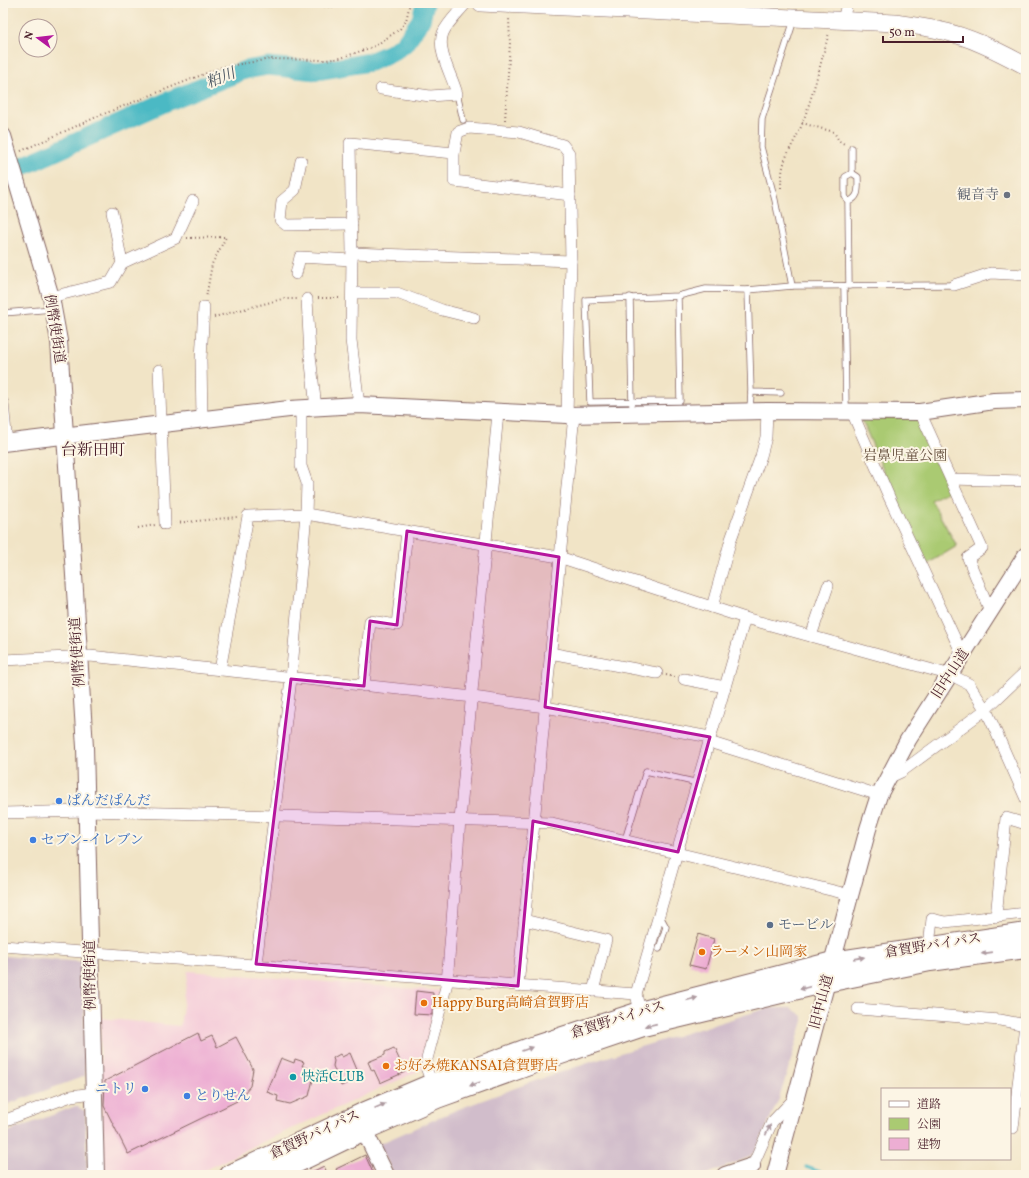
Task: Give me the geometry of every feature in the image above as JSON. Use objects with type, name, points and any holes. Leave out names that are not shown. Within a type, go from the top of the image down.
[{"type":"highway","name":"倉賀野バイパス","points":[[230,1175],[360,1114],[432,1084],[535,1046],[638,1003],[833,962],[929,946],[1026,933]]},
{"type":"highway","name":"倉賀野バイパス","points":[[271,1175],[364,1130],[437,1098],[643,1026],[827,982],[930,961],[1026,948]]},
{"type":"main road","points":[[481,3],[508,5],[635,7],[794,20],[895,23],[938,30],[990,48],[1026,66]]},
{"type":"street","points":[[381,89],[430,96],[457,94],[445,61],[442,43],[443,33],[466,3]]},
{"type":"street","points":[[838,21],[847,3]]},
{"type":"street","points":[[518,986],[559,557],[570,415],[570,195],[569,153],[563,145],[519,132],[469,128],[458,132],[454,153],[454,181],[570,195]]},
{"type":"street","name":"例幣使街道","points":[[3,136],[52,303],[59,341],[79,656],[87,811],[96,1175]]},
{"type":"street","points":[[359,405],[351,340],[352,224],[350,143],[454,153]]},
{"type":"street","points":[[301,161],[295,190],[282,201],[280,220],[286,225],[352,224]]},
{"type":"street","points":[[52,303],[111,282],[122,263],[176,238],[193,201]]},
{"type":"street","points":[[112,212],[122,263]]},
{"type":"street","points":[[296,274],[300,257],[352,256],[570,261]]},
{"type":"street","points":[[954,285],[991,273],[1026,275]]},
{"type":"street","points":[[352,295],[397,293],[442,310],[474,318]]},
{"type":"street","points":[[256,964],[273,815],[291,679],[306,514],[307,483],[301,466],[308,408],[310,354],[307,298]]},
{"type":"street","points":[[202,420],[204,307]]},
{"type":"street","points":[[159,370],[165,524]]},
{"type":"street","points":[[3,403],[5,443],[308,408],[359,405],[570,415],[632,408],[750,412],[920,412],[994,401],[1026,400]]},
{"type":"street","points":[[712,607],[731,539],[761,456],[766,437],[767,411]]},
{"type":"street","points":[[432,1084],[427,1070],[427,1060],[447,983],[446,978],[460,820],[487,545],[498,412]]},
{"type":"street","points":[[849,412],[963,656]]},
{"type":"street","points":[[920,412],[982,548],[968,558],[990,611]]},
{"type":"street","points":[[951,479],[1026,481]]},
{"type":"street","points":[[220,670],[248,516],[306,514],[559,557],[745,618],[951,675],[969,684],[985,710],[1026,799]]},
{"type":"street","points":[[364,686],[370,621],[397,625],[407,531]]},
{"type":"street","name":"旧中山道","points":[[775,1175],[868,829],[879,795],[886,779],[908,740],[951,675],[1026,555]]},
{"type":"street","points":[[811,636],[828,586]]},
{"type":"street","points":[[3,946],[446,978],[518,986],[593,991],[638,1003],[660,915],[745,618]]},
{"type":"street","points":[[550,653],[657,673]]},
{"type":"street","points":[[3,660],[90,656],[291,679],[472,697],[545,708],[710,740],[879,795]]},
{"type":"street","points":[[886,779],[901,772],[985,710],[1026,672]]},
{"type":"street","points":[[684,679],[725,687]]},
{"type":"street","points":[[3,813],[87,811],[534,821],[552,823],[678,852],[851,895]]},
{"type":"street","points":[[996,917],[1006,818],[1026,824]]},
{"type":"street","points":[[929,946],[932,919],[945,922],[1026,914]]},
{"type":"street","points":[[524,920],[606,940],[593,991]]},
{"type":"street","points":[[858,1009],[1000,1020],[1026,1025]]},
{"type":"street","points":[[1012,1124],[1021,1102],[1026,1016]]},
{"type":"street","points":[[3,1121],[71,1096],[93,1093]]},
{"type":"street","points":[[725,1175],[750,1170],[772,1122],[796,1097]]},
{"type":"street","points":[[364,1130],[386,1175]]},
{"type":"lane","points":[[792,286],[775,202],[761,147],[762,119],[794,20]]},
{"type":"lane","points":[[457,94],[463,120]]},
{"type":"lane","points":[[852,148],[852,173]]},
{"type":"lane","points":[[849,412],[846,286],[848,202],[845,196],[845,177],[852,173]]},
{"type":"lane","points":[[848,202],[855,199],[858,195],[858,177],[852,173]]},
{"type":"lane","points":[[678,296],[680,400],[632,408],[590,402],[586,300],[678,296],[706,289],[748,290],[792,286],[954,285]]},
{"type":"lane","points":[[748,290],[751,392],[750,412]]},
{"type":"lane","points":[[630,298],[632,408]]},
{"type":"lane","points":[[3,313],[52,303]]},
{"type":"lane","points":[[751,392],[781,393]]},
{"type":"lane","points":[[625,840],[646,771],[698,783]]},
{"type":"lane","points":[[658,949],[666,927],[660,915]]},
{"type":"path","points":[[240,3],[344,7]]},
{"type":"path","points":[[10,158],[101,116],[222,67],[271,59],[326,60],[341,58],[375,46],[400,29],[406,21],[410,3]]},
{"type":"path","points":[[506,117],[510,43],[508,5]]},
{"type":"path","points":[[775,202],[781,195],[781,173],[784,158],[802,123],[838,21]]},
{"type":"path","points":[[802,123],[834,132],[839,141],[852,148]]},
{"type":"path","points":[[176,238],[226,237],[212,264],[204,307]]},
{"type":"path","points":[[203,319],[282,299],[352,295]]},
{"type":"path","points":[[138,528],[248,516]]},
{"type":"path","points":[[657,673],[684,679]]},
{"type":"highlighted area","points":[[407,531],[559,557],[545,707],[710,737],[678,852],[533,821],[518,986],[256,964],[291,679],[364,686],[370,621],[397,625]]},
{"type":"shaded area","points":[[3,956],[83,962],[85,1076],[3,1106]]},
{"type":"shaded area","points":[[188,971],[442,991],[423,1069],[260,1143],[195,1175],[103,1175],[100,1018],[180,1026]]},
{"type":"shaded area","points":[[768,1008],[791,1008],[803,1016],[803,1021],[779,1099],[755,1152],[747,1158],[705,1175],[394,1175],[379,1144],[456,1110],[529,1083],[591,1062]]},
{"type":"shaded area","points":[[76,1106],[85,1111],[87,1175],[3,1175],[3,1134]]},
{"type":"green space","name":"岩鼻児童公園","points":[[917,417],[951,490],[931,500],[957,546],[924,566],[861,418]]},
{"type":"building","name":"ラーメン山岡家","points":[[698,934],[714,939],[706,969],[689,965]]},
{"type":"building","name":"Happy Burg高崎倉賀野店","points":[[416,991],[433,993],[432,1015],[414,1014]]},
{"type":"building","points":[[198,1033],[201,1041],[212,1036],[217,1047],[236,1037],[253,1069],[250,1086],[237,1101],[128,1154],[104,1106],[105,1081]]},
{"type":"building","name":"お好み焼KANSAI倉賀野店","points":[[394,1048],[405,1072],[380,1083],[374,1070],[372,1071],[368,1062],[385,1055],[385,1052]]},
{"type":"building","points":[[350,1053],[360,1077],[341,1086],[333,1066],[333,1058],[340,1054],[342,1057]]},
{"type":"building","name":"快活CLUB","points":[[281,1058],[294,1063],[295,1059],[304,1062],[302,1066],[315,1071],[309,1096],[290,1104],[277,1101],[278,1096],[267,1092]]},
{"type":"building","points":[[365,1155],[374,1175],[339,1175],[336,1169]]},
{"type":"building","points":[[324,1166],[328,1175],[306,1175]]},
{"type":"waterway","name":"粕川","points":[[3,175],[175,98],[245,70],[268,66],[317,71],[370,62],[391,53],[404,44],[421,20],[425,3]]},
{"type":"waterway","points":[[806,1167],[829,1175]]},
{"type":"place","name":"観音寺","points":[[1007,195]]},
{"type":"place","name":"ぱんだぱんだ","points":[[59,801]]},
{"type":"place","name":"セブン-イレブン","points":[[33,840]]},
{"type":"place","name":"モービル","points":[[770,925]]},
{"type":"place","name":"ラーメン山岡家","points":[[702,952]]},
{"type":"place","name":"Happy Burg高崎倉賀野店","points":[[424,1003]]},
{"type":"place","name":"お好み焼KANSAI倉賀野店","points":[[386,1066]]},
{"type":"place","name":"快活CLUB","points":[[293,1077]]},
{"type":"place","name":"ニトリ","points":[[145,1089]]},
{"type":"place","name":"とりせん","points":[[187,1096]]},
{"type":"district","name":"台新田町","points":[[93,451]]}]
